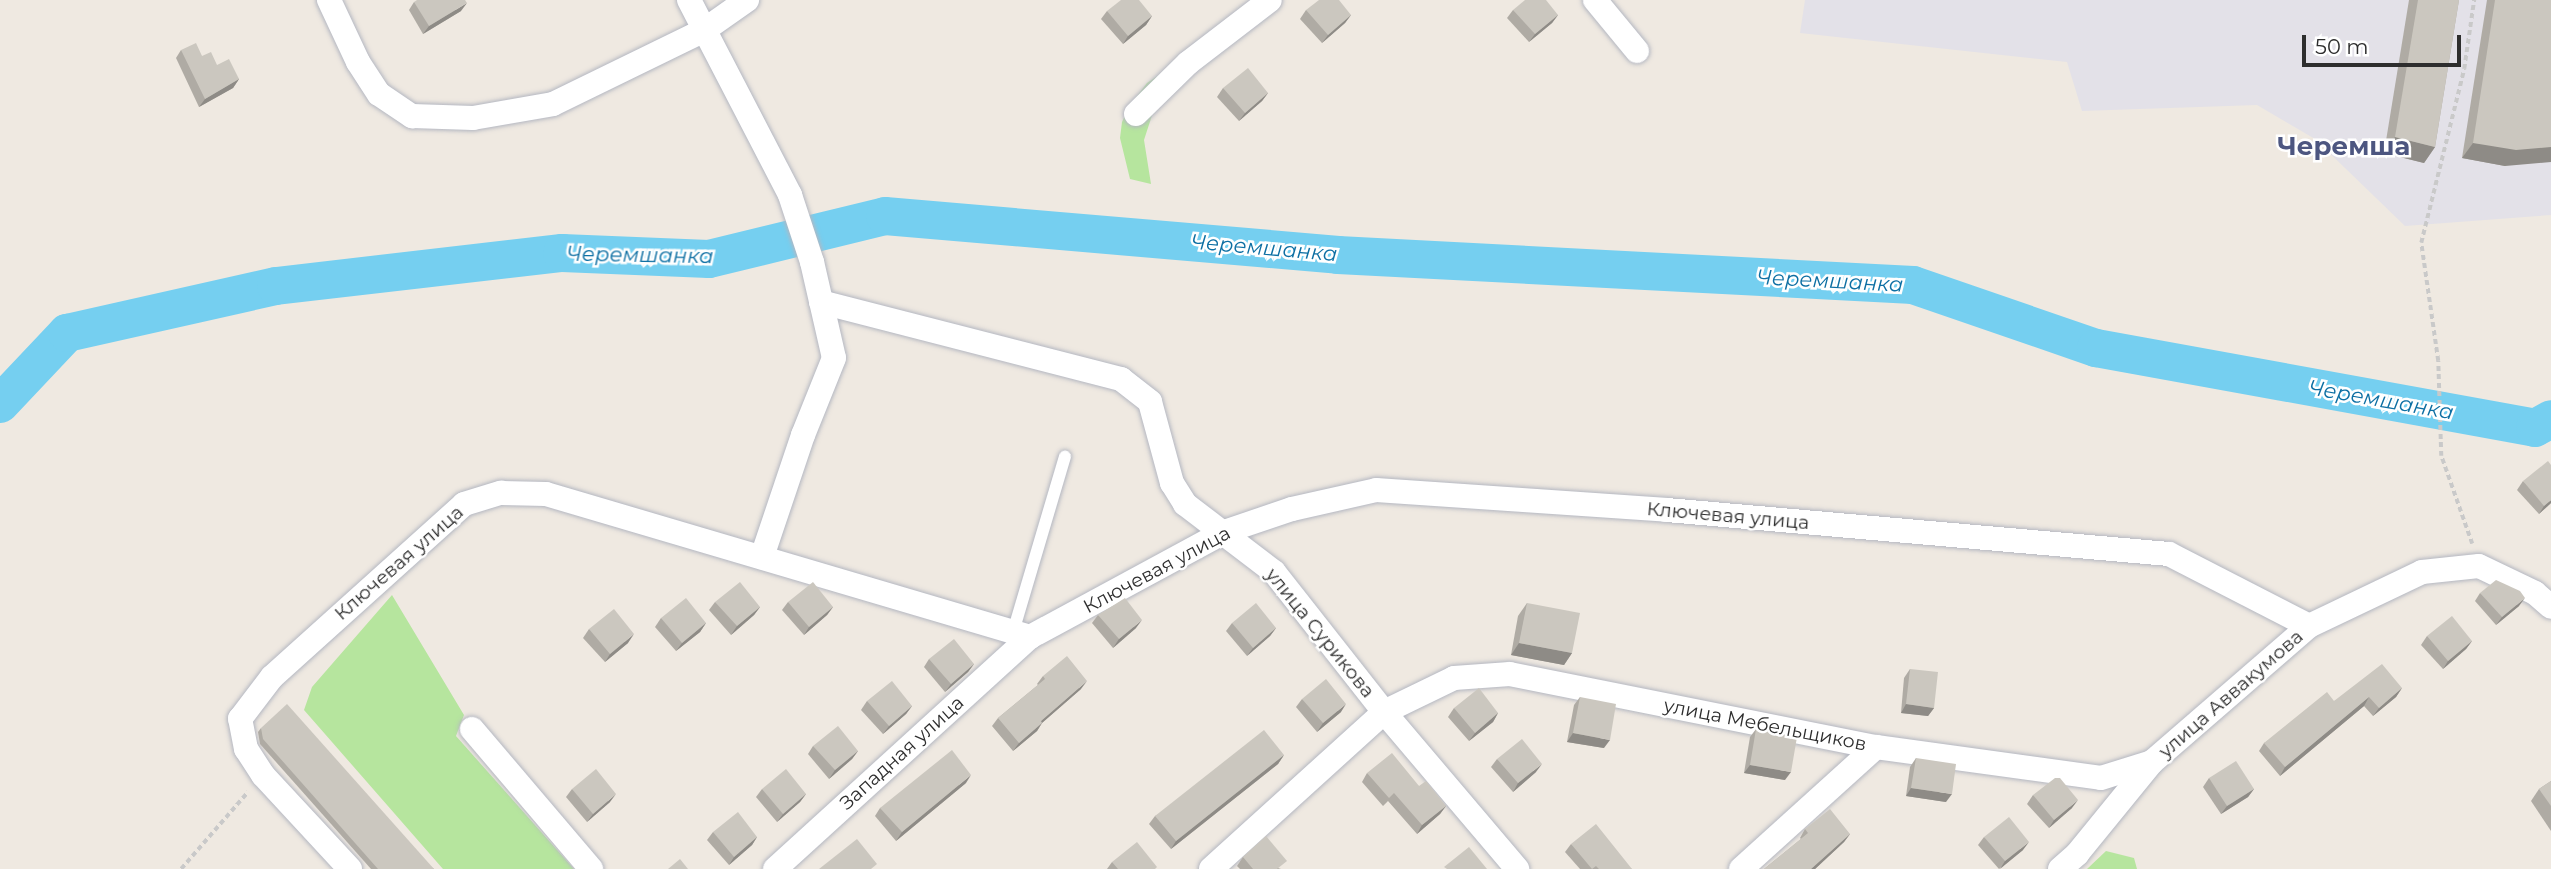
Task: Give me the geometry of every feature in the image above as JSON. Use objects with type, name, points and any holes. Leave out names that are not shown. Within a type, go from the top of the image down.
[{"type":"street","points":[[329,0],[358,62],[379,94],[412,116],[473,118],[553,104],[703,31],[747,0]]},
{"type":"street","points":[[689,0],[790,195],[804,236],[834,358],[803,435],[762,556]]},
{"type":"street","points":[[1136,114],[1188,63],[1270,0]]},
{"type":"street","points":[[1595,0],[1637,51]]},
{"type":"street","name":"улица Сурикова","points":[[821,302],[1121,379],[1150,402],[1172,483],[1185,504],[1274,572],[1384,712],[1517,869]]},
{"type":"street","name":"Ключевая улица","points":[[349,869],[263,775],[246,749],[240,719],[272,677],[464,505],[501,493],[547,494],[1021,635],[1224,532],[1292,509],[1376,490],[1694,512],[2169,554],[2309,626]]},
{"type":"street","points":[[2479,566],[2535,593],[2551,607]]},
{"type":"street","name":"улица Аввакумова","points":[[2060,869],[2077,853],[2152,762],[2309,626],[2422,572],[2479,566]]},
{"type":"street","name":"Западная улица","points":[[775,869],[1021,635]]},
{"type":"street","name":"улица Мебельщиков","points":[[1211,869],[1384,712],[1454,678],[1510,674],[1876,747],[2101,779],[2152,762]]},
{"type":"street","points":[[472,729],[591,869]]},
{"type":"street","points":[[1741,869],[1876,747]]},
{"type":"lane","points":[[1021,635],[1065,457]]},
{"type":"path","points":[[2474,0],[2464,69],[2421,243],[2438,361],[2441,456],[2479,566]]},
{"type":"path","points":[[181,869],[263,775]]},
{"type":"shaded area","points":[[1805,0],[2551,0],[2551,215],[2405,226],[2315,139],[2257,105],[2082,111],[2067,62],[1800,33]]},
{"type":"green space","points":[[1159,75],[1156,103],[1144,140],[1151,184],[1130,179],[1120,138],[1122,122],[1130,105],[1147,83]]},
{"type":"green space","points":[[392,595],[464,715],[456,736],[574,869],[443,869],[304,710],[312,687]]},
{"type":"green space","points":[[2106,851],[2134,858],[2137,869],[2087,869]]},
{"type":"building","points":[[465,0],[467,3],[429,26],[414,2]]},
{"type":"building","points":[[1121,0],[1139,0],[1152,16],[1128,36],[1107,11]]},
{"type":"building","points":[[1319,0],[1339,0],[1351,15],[1328,35],[1306,10]]},
{"type":"building","points":[[1525,0],[1546,0],[1558,15],[1535,34],[1513,10]]},
{"type":"building","points":[[2418,0],[2459,0],[2435,147],[2395,137]]},
{"type":"building","points":[[2495,0],[2551,0],[2551,147],[2516,150],[2473,143]]},
{"type":"building","points":[[196,43],[202,56],[211,52],[217,65],[229,59],[239,79],[205,99],[181,50]]},
{"type":"building","points":[[1248,68],[1268,93],[1245,113],[1223,88]]},
{"type":"building","points":[[2548,461],[2551,465],[2551,500],[2544,506],[2523,481]]},
{"type":"building","points":[[2496,580],[2520,591],[2525,598],[2502,617],[2480,593]]},
{"type":"building","points":[[740,582],[760,607],[737,626],[715,602]]},
{"type":"building","points":[[813,582],[833,607],[809,627],[788,602]]},
{"type":"building","points":[[686,598],[706,623],[682,643],[661,618]]},
{"type":"building","points":[[1125,598],[1142,620],[1119,639],[1098,615]]},
{"type":"building","points":[[1256,603],[1276,628],[1253,648],[1232,623]]},
{"type":"building","points":[[1527,603],[1580,613],[1572,653],[1519,643]]},
{"type":"building","points":[[614,609],[634,634],[610,654],[589,629]]},
{"type":"building","points":[[2452,616],[2472,641],[2448,661],[2427,636]]},
{"type":"building","points":[[954,639],[974,664],[951,684],[929,659]]},
{"type":"building","points":[[1067,656],[1087,681],[1019,743],[998,718],[1045,679],[1043,676]]},
{"type":"building","points":[[2382,664],[2402,688],[2379,708],[2369,697],[2285,767],[2264,743],[2327,692],[2334,701]]},
{"type":"building","points":[[1910,669],[1938,672],[1934,708],[1906,704]]},
{"type":"building","points":[[1326,679],[1346,704],[1323,723],[1302,699]]},
{"type":"building","points":[[892,681],[912,706],[889,726],[867,701]]},
{"type":"building","points":[[1479,688],[1498,713],[1475,733],[1454,708]]},
{"type":"building","points":[[1580,697],[1616,704],[1610,740],[1573,733]]},
{"type":"building","points":[[287,704],[434,869],[378,869],[263,739],[261,728]]},
{"type":"building","points":[[838,726],[858,751],[835,770],[813,746]]},
{"type":"building","points":[[1756,729],[1797,737],[1791,772],[1750,765]]},
{"type":"building","points":[[1264,730],[1284,755],[1176,841],[1155,816]]},
{"type":"building","points":[[1522,739],[1542,764],[1518,783],[1497,759]]},
{"type":"building","points":[[952,750],[971,775],[902,832],[880,808]]},
{"type":"building","points":[[1392,753],[1419,786],[1426,781],[1446,806],[1422,825],[1394,793],[1389,798],[1367,773]]},
{"type":"building","points":[[1916,758],[1956,764],[1952,794],[1911,788]]},
{"type":"building","points":[[2236,761],[2254,789],[2227,806],[2209,778]]},
{"type":"building","points":[[596,769],[616,794],[593,814],[572,789]]},
{"type":"building","points":[[786,769],[806,794],[783,814],[762,789]]},
{"type":"building","points":[[2055,778],[2060,778],[2078,800],[2054,820],[2033,795]]},
{"type":"building","points":[[2551,781],[2551,806],[2539,789]]},
{"type":"building","points":[[1830,809],[1850,834],[1811,869],[1764,869],[1808,833],[1805,829]]},
{"type":"building","points":[[738,812],[757,837],[734,857],[713,832]]},
{"type":"building","points":[[2009,817],[2029,842],[2005,861],[1984,837]]},
{"type":"building","points":[[1596,824],[1632,869],[1599,869],[1596,866],[1592,869],[1571,844]]},
{"type":"building","points":[[1266,836],[1287,861],[1277,869],[1253,869],[1243,857]]},
{"type":"building","points":[[857,839],[877,864],[871,869],[819,869]]},
{"type":"building","points":[[1137,842],[1157,867],[1118,869],[1112,862]]},
{"type":"building","points":[[1469,847],[1487,869],[1444,867]]},
{"type":"building","points":[[680,859],[688,869],[668,869]]},
{"type":"waterway","name":"Черемшанка","points":[[0,404],[67,333],[276,286],[562,253],[709,259],[885,216],[1338,255],[1913,285],[2096,348],[2535,428],[2551,419]]},
{"type":"district","name":"Черемша","points":[[2344,147]]}]
